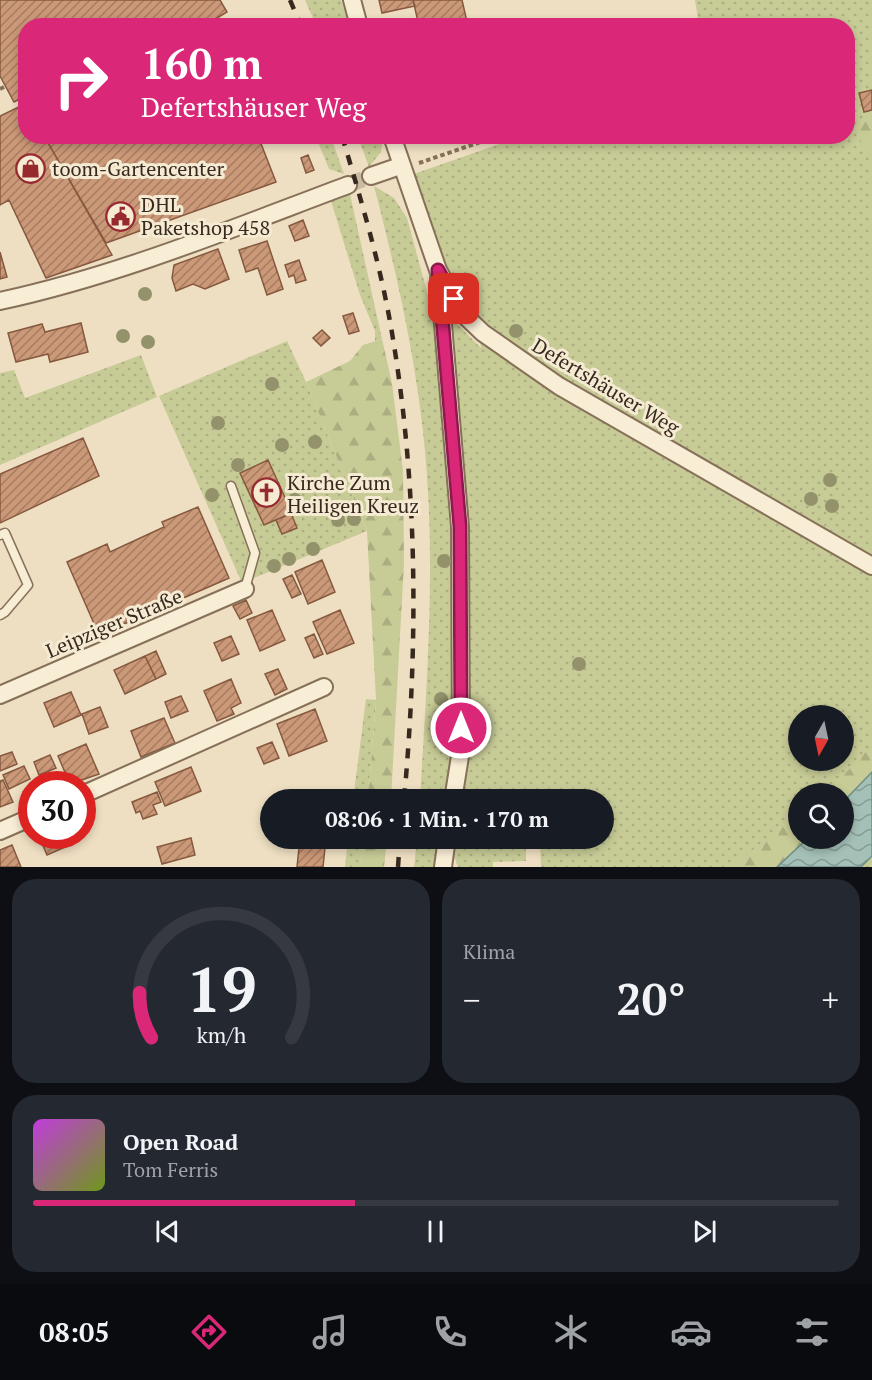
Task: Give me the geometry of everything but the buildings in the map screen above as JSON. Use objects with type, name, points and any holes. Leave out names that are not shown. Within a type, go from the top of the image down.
[{"type":"street","points":[[352,0],[357,18]]},
{"type":"street","name":"Defertshäuser Weg","points":[[394,144],[438,270],[462,313],[483,333],[560,386],[872,566]]},
{"type":"street","points":[[371,176],[400,166]]},
{"type":"street","points":[[0,301],[88,279],[208,238],[348,185]]},
{"type":"street","points":[[438,270],[460,526],[461,750],[455,789]]},
{"type":"street","name":"Leipziger Straße","points":[[0,695],[245,589]]},
{"type":"street","points":[[96,789],[324,687]]},
{"type":"street","points":[[0,831],[18,823]]},
{"type":"street","points":[[443,867],[445,849]]},
{"type":"lane","points":[[231,486],[255,554],[245,589]]},
{"type":"lane","points":[[0,535],[4,533],[27,585],[0,615]]},
{"type":"path","points":[[0,89],[6,86]]},
{"type":"path","points":[[400,166],[429,161],[476,144]]},
{"type":"green space","points":[[305,0],[341,0],[347,18],[313,18]]},
{"type":"green space","points":[[695,0],[872,0],[872,867],[541,867],[540,849],[614,849],[614,789],[458,789],[452,319],[481,348],[476,316],[459,297],[442,263],[421,204],[414,174],[499,144],[855,144],[855,18],[698,18]]},
{"type":"green space","points":[[872,120],[872,163],[857,133],[860,123]]},
{"type":"green space","points":[[319,144],[333,144],[344,174],[329,169]]},
{"type":"green space","points":[[361,144],[382,144],[381,152],[369,167]]},
{"type":"green space","points":[[374,186],[394,198],[407,218],[435,321],[454,505],[453,752],[447,789],[421,789],[430,570],[427,478],[419,401],[396,278]]},
{"type":"green space","points":[[350,194],[382,339],[375,341],[375,331],[360,295],[331,201]]},
{"type":"green space","points":[[382,339],[392,383],[403,471],[404,563],[392,789],[369,789],[376,700],[367,531],[306,382],[350,361],[363,345]]},
{"type":"green space","points":[[287,341],[367,531],[242,583],[159,396]]},
{"type":"green space","points":[[141,355],[157,397],[0,465],[0,373],[14,370],[25,398]]},
{"type":"green space","points":[[366,699],[376,700],[369,789],[354,789]]},
{"type":"green space","points":[[872,746],[872,772],[854,791],[854,783],[836,783],[848,771],[854,771],[854,764]]},
{"type":"green space","points":[[788,817],[788,849],[796,849],[777,867],[730,867],[759,845]]},
{"type":"green space","points":[[347,849],[363,849],[360,867],[345,867]]},
{"type":"green space","points":[[363,849],[386,849],[384,867],[360,867]]},
{"type":"green space","points":[[416,849],[439,849],[436,867],[414,867]]},
{"type":"green space","points":[[452,849],[526,849],[526,861],[493,862],[493,867],[458,867]]},
{"type":"water","points":[[872,772],[872,856],[861,867],[777,867],[796,849],[854,849],[854,791]]},
{"type":"tunnel","points":[[348,185],[371,176]]},
{"type":"railway","points":[[290,0],[298,18]]},
{"type":"railway","points":[[344,144],[383,288],[393,339],[407,453],[411,511],[413,627],[412,685],[405,789]]},
{"type":"railway","points":[[398,867],[399,849]]},
{"type":"place","name":"toom-Gartencenter","points":[[31,168]]},
{"type":"place","name":"DHL Paketshop 458","points":[[120,216]]},
{"type":"place","name":"Kirche Zum Heiligen Kreuz","points":[[266,493]]},
{"type":"route","points":[[454,299],[438,270],[460,526],[461,728]]}]
